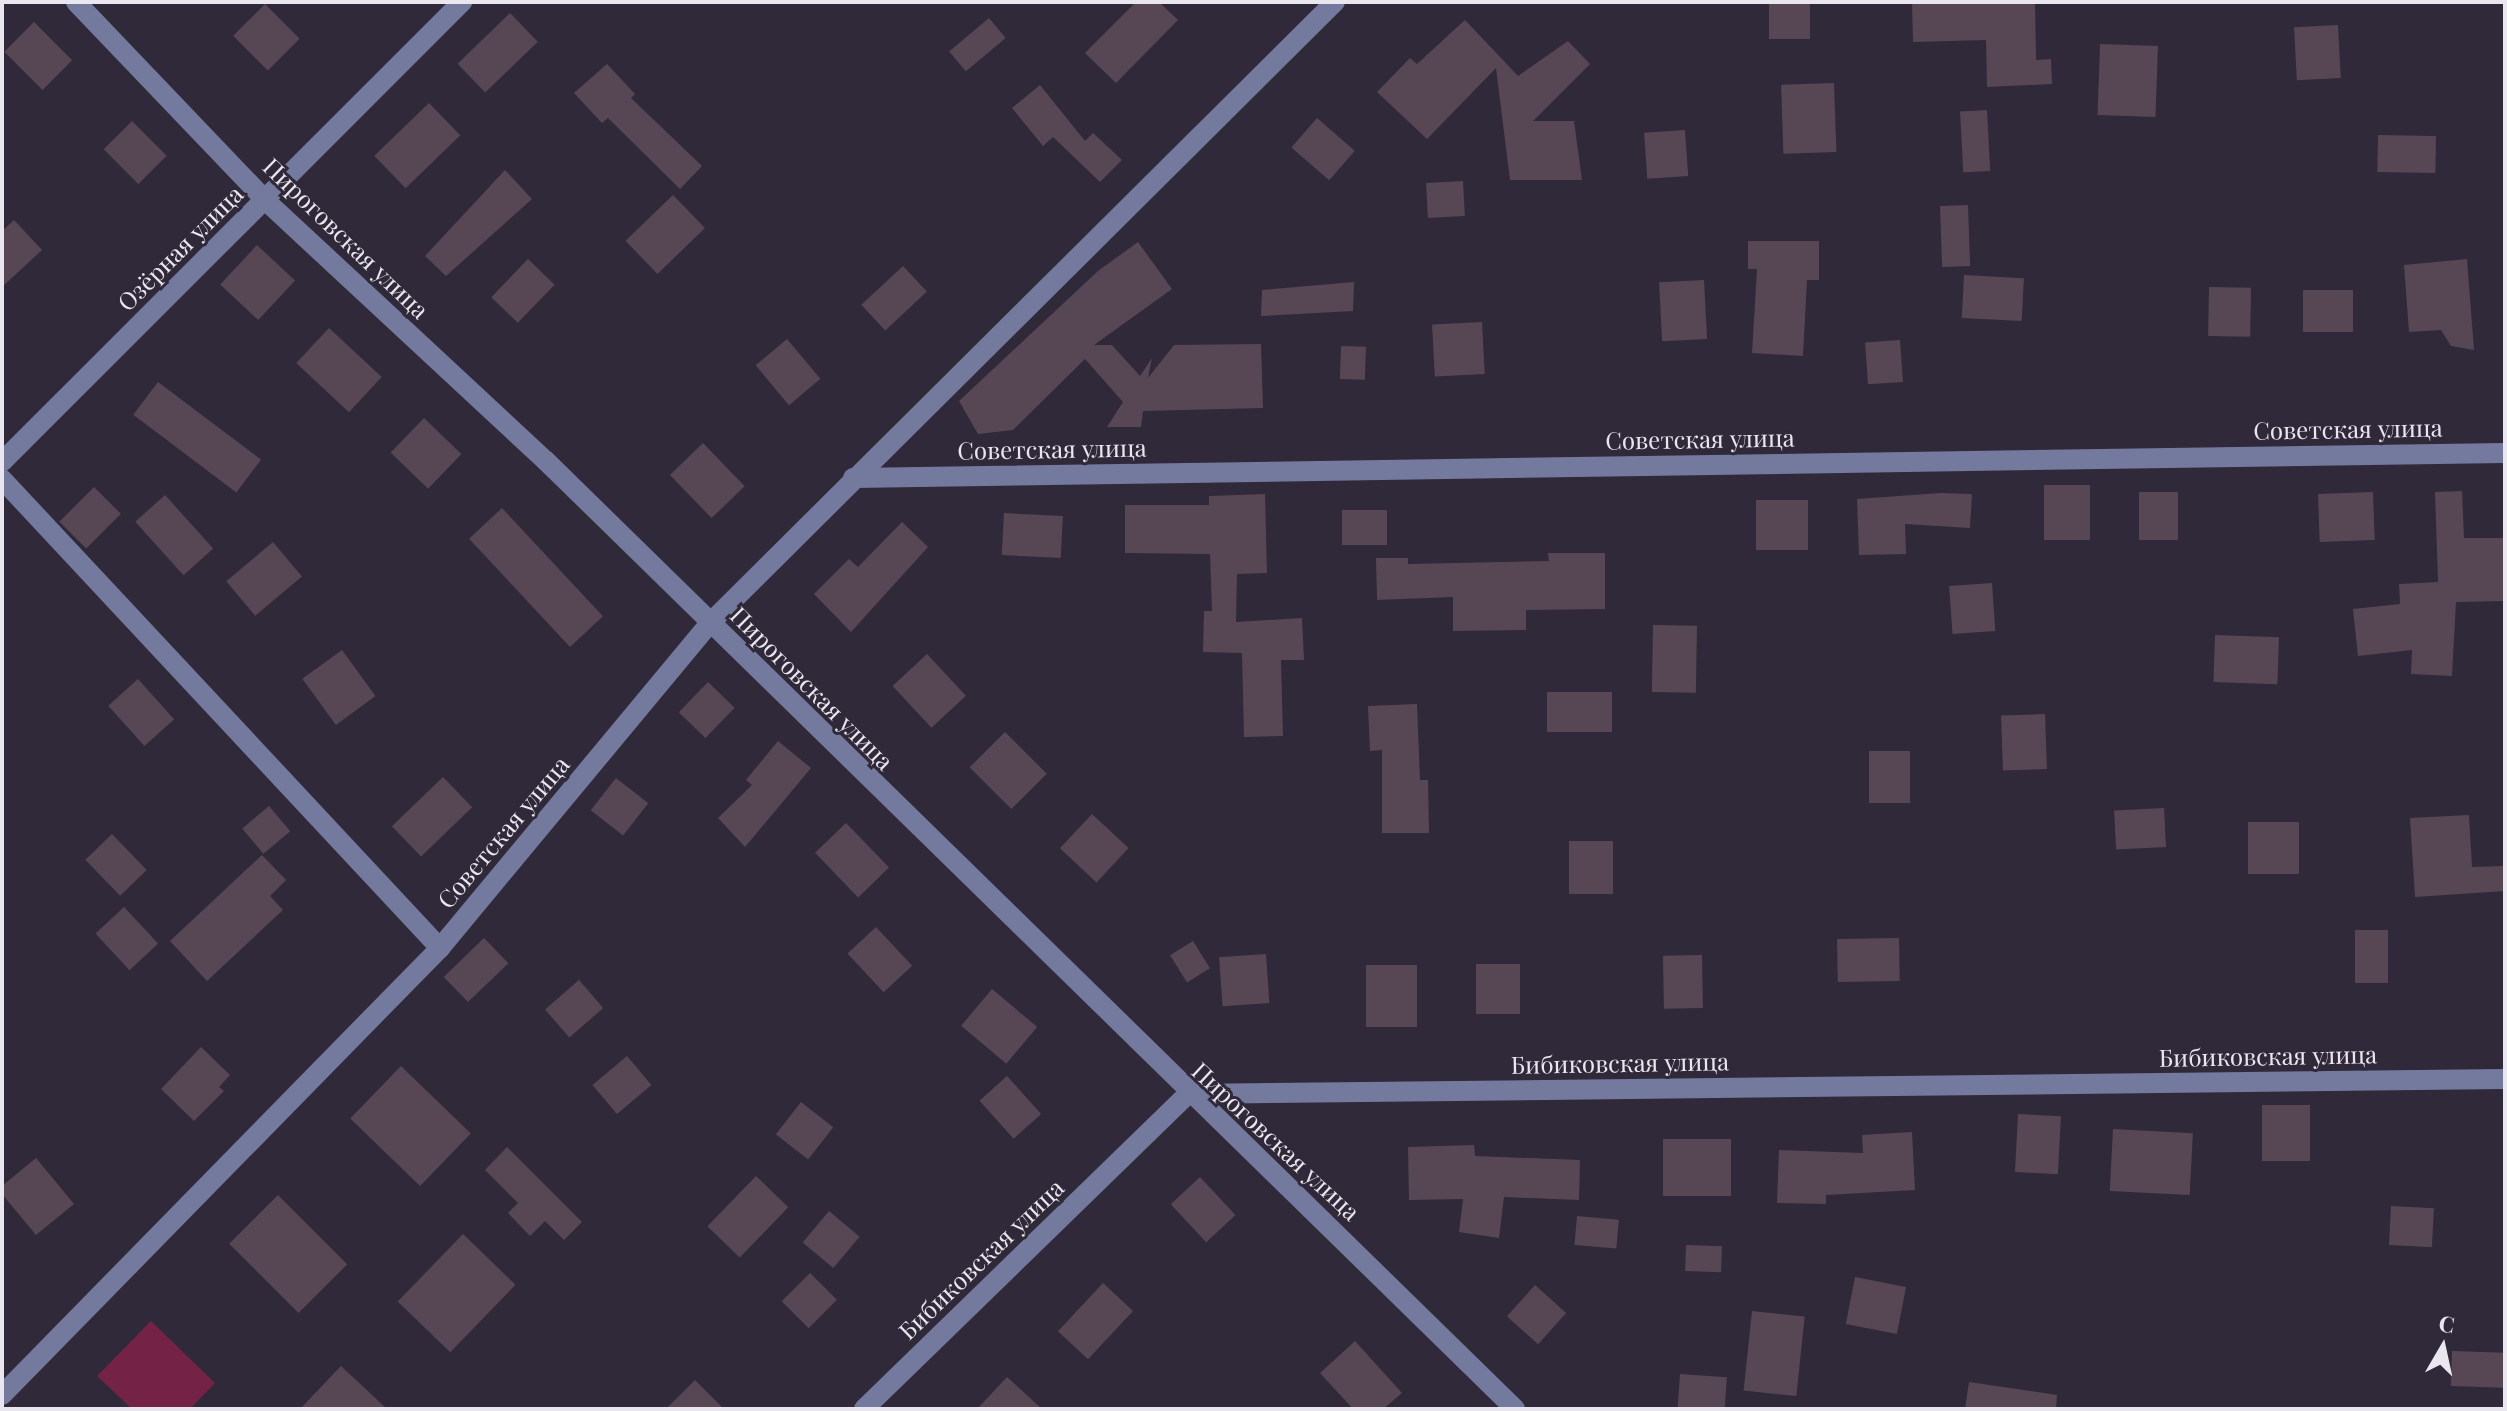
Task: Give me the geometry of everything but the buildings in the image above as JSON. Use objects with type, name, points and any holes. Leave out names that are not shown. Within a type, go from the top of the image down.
[{"type":"street","name":"Пироговская улица","points":[[76,2],[265,200],[545,460],[1188,1094],[1515,1409]]},
{"type":"street","name":"Озёрная улица","points":[[2,462],[462,2]]},
{"type":"street","points":[[853,478],[1335,2]]},
{"type":"street","name":"Советская улица","points":[[2,1395],[440,948],[710,623],[853,478],[2505,453]]},
{"type":"street","points":[[2,479],[440,948]]},
{"type":"street","name":"Бибиковская улица","points":[[864,1409],[1188,1094],[2505,1079]]},
{"type":"shaded area","points":[[151,1321],[215,1383],[190,1409],[132,1409],[97,1376]]}]
